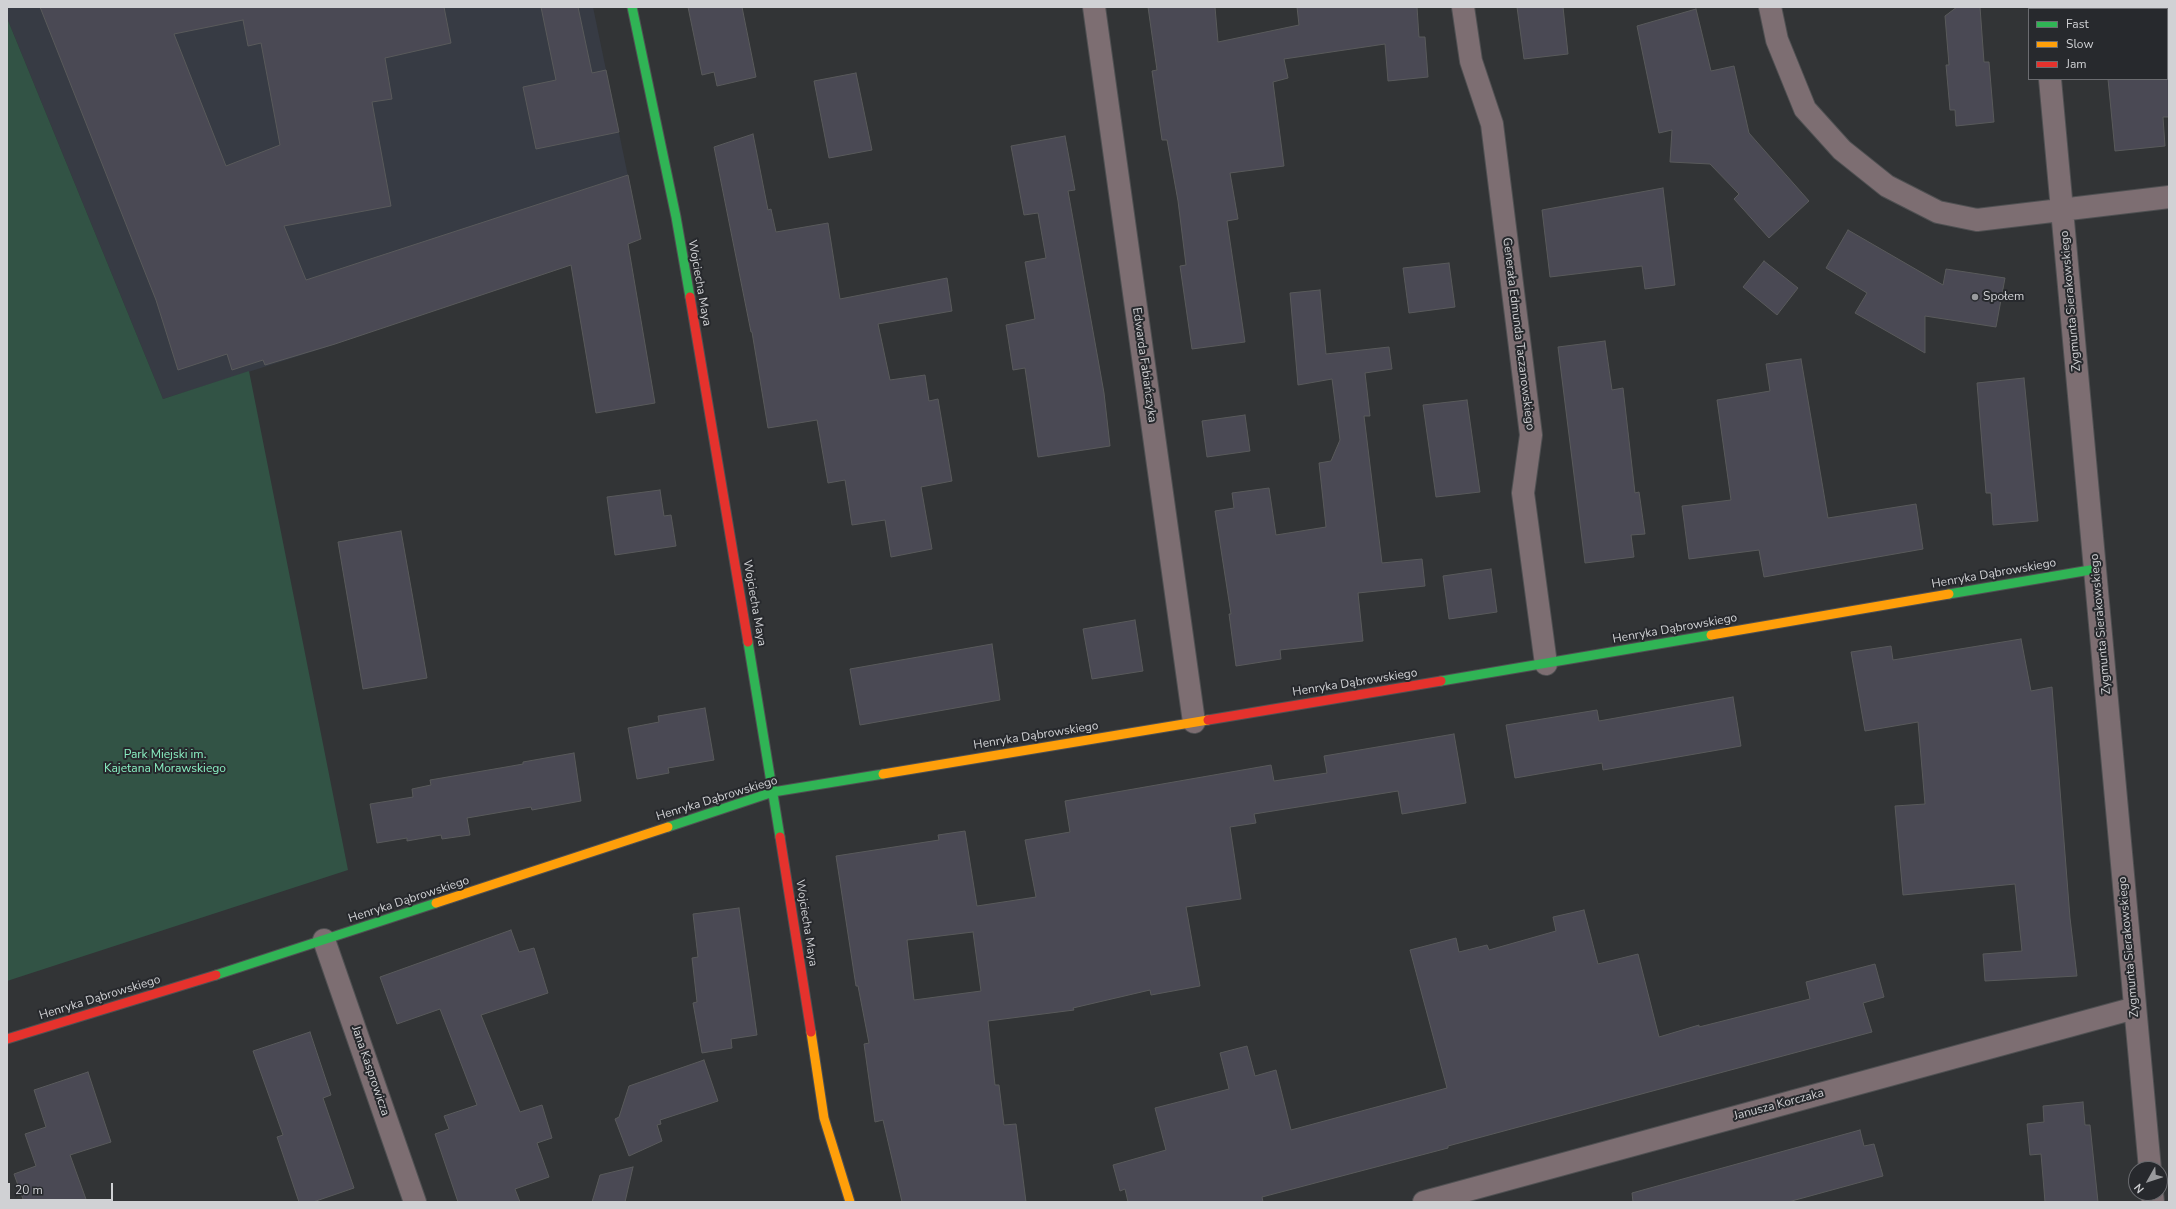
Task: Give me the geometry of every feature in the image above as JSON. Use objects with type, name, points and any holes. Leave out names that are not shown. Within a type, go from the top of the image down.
[{"type":"street","name":"Wojciecha Maya","points":[[632,7],[676,217],[774,792],[824,1118],[850,1202]]},
{"type":"street","name":"Edwarda Fabiańczyka","points":[[1094,7],[1194,722]]},
{"type":"street","name":"Generała Edmunda Taczanowskiego","points":[[1463,7],[1471,61],[1492,124],[1494,139],[1531,435],[1523,493],[1546,664]]},
{"type":"street","points":[[1770,7],[1777,40],[1805,109],[1842,150],[1886,186],[1938,212],[1977,220],[2169,197]]},
{"type":"street","name":"Zygmunta Sierakowskiego","points":[[2050,80],[2149,1161]]},
{"type":"street","name":"Henryka Dąbrowskiego","points":[[7,1039],[271,958],[774,792],[1546,664],[2096,569]]},
{"type":"street","name":"Jana Kasprowicza","points":[[324,940],[415,1202]]},
{"type":"street","name":"Janusza Korczaka","points":[[1424,1202],[2134,1008]]},
{"type":"shaded area","points":[[7,7],[593,7],[641,239],[324,348],[163,399],[7,18]]},
{"type":"green space","name":"Park Miejski im. Kajetana Morawskiego","points":[[7,18],[163,399],[249,371],[348,870],[7,981]]},
{"type":"building","points":[[40,7],[444,7],[451,43],[385,58],[392,99],[372,102],[391,206],[284,226],[306,280],[628,175],[641,239],[628,244],[655,403],[596,413],[571,265],[335,344],[265,365],[263,360],[232,370],[227,354],[178,370],[156,300]],"holes":[[[243,20],[248,46],[261,43],[280,145],[226,166],[174,34]]]},
{"type":"building","points":[[541,7],[578,7],[592,73],[606,70],[619,132],[536,149],[523,87],[556,80]]},
{"type":"building","points":[[688,7],[742,7],[756,77],[717,86],[714,72],[702,75]]},
{"type":"building","points":[[1148,7],[1215,7],[1218,42],[1299,25],[1297,7],[1417,7],[1419,37],[1425,37],[1428,77],[1388,81],[1385,44],[1284,59],[1288,78],[1273,82],[1284,166],[1230,173],[1238,219],[1227,221],[1245,342],[1192,349],[1180,266],[1186,265],[1178,201],[1167,140],[1162,140],[1152,71],[1157,70]]},
{"type":"building","points":[[1517,7],[1563,7],[1568,54],[1524,59]]},
{"type":"building","points":[[1957,7],[1980,7],[1984,62],[1989,62],[1994,122],[1956,126],[1955,110],[1950,110],[1946,65],[1949,65],[1945,16]]},
{"type":"building","points":[[1696,9],[1711,71],[1734,66],[1749,133],[1809,201],[1769,238],[1734,199],[1739,194],[1710,164],[1670,162],[1672,130],[1659,133],[1637,26]]},
{"type":"building","points":[[856,73],[872,150],[829,158],[814,81]]},
{"type":"building","points":[[2169,79],[2169,117],[2163,117],[2165,146],[2115,151],[2108,80]]},
{"type":"building","points":[[753,134],[768,210],[771,209],[776,232],[828,223],[840,299],[947,278],[952,311],[878,324],[890,380],[925,375],[929,401],[938,399],[952,481],[921,487],[932,549],[891,557],[885,520],[852,525],[845,480],[828,483],[817,420],[768,428],[752,332],[714,147]]},
{"type":"building","points":[[1065,136],[1075,190],[1068,191],[1104,393],[1110,446],[1038,457],[1025,368],[1013,370],[1006,325],[1035,319],[1025,262],[1046,258],[1038,213],[1024,215],[1011,146]]},
{"type":"building","points":[[1663,188],[1675,285],[1645,289],[1642,266],[1550,277],[1542,210]]},
{"type":"building","points":[[1848,230],[1943,285],[1946,269],[2005,278],[1996,327],[1925,316],[1925,353],[1855,313],[1867,293],[1826,268]]},
{"type":"building","points":[[1764,261],[1798,288],[1777,315],[1743,287]]},
{"type":"building","points":[[1449,263],[1455,307],[1409,313],[1403,268]]},
{"type":"building","points":[[1320,290],[1326,354],[1389,347],[1392,369],[1365,373],[1370,416],[1364,416],[1382,563],[1422,559],[1425,586],[1358,593],[1363,641],[1280,650],[1281,659],[1236,666],[1229,614],[1231,614],[1215,511],[1234,508],[1232,493],[1269,488],[1276,535],[1326,527],[1319,463],[1331,461],[1340,440],[1332,379],[1298,385],[1290,293]]},
{"type":"building","points":[[1605,341],[1612,390],[1623,388],[1635,493],[1639,492],[1645,534],[1631,535],[1634,557],[1585,563],[1558,347]]},
{"type":"building","points":[[1801,359],[1828,518],[1916,504],[1923,549],[1764,577],[1759,550],[1689,559],[1682,506],[1731,500],[1717,400],[1770,391],[1766,364]]},
{"type":"building","points":[[2024,378],[2038,521],[1993,525],[1991,493],[1986,493],[1977,383]]},
{"type":"building","points":[[1467,400],[1480,492],[1436,497],[1423,405]]},
{"type":"building","points":[[1245,415],[1250,451],[1207,457],[1202,421]]},
{"type":"building","points":[[660,490],[664,516],[671,515],[676,546],[615,555],[607,497]]},
{"type":"building","points":[[401,531],[427,678],[363,689],[338,542]]},
{"type":"building","points":[[1491,569],[1497,612],[1449,619],[1443,576]]},
{"type":"building","points":[[1135,620],[1143,671],[1092,679],[1083,629]]},
{"type":"building","points":[[2021,639],[2031,691],[2052,687],[2070,918],[2077,976],[1985,981],[1983,954],[2022,951],[2015,884],[1903,895],[1895,806],[1925,804],[1918,722],[1865,731],[1851,652],[1891,646],[1893,660]]},
{"type":"building","points":[[992,644],[1000,700],[860,725],[850,669]]},
{"type":"building","points":[[1733,697],[1741,746],[1603,770],[1602,763],[1515,778],[1506,725],[1597,710],[1599,721]]},
{"type":"building","points":[[705,708],[714,760],[668,768],[669,773],[637,779],[628,728],[659,722],[658,716]]},
{"type":"building","points":[[1454,734],[1466,803],[1402,814],[1398,791],[1254,814],[1256,823],[1230,827],[1241,899],[1186,907],[1200,986],[1151,995],[1150,990],[1073,1008],[1074,1010],[988,1021],[995,1085],[999,1085],[1004,1125],[1016,1124],[1026,1202],[902,1202],[883,1120],[875,1122],[864,1044],[869,1043],[858,986],[856,986],[836,856],[939,840],[938,835],[965,831],[977,906],[1036,897],[1025,840],[1070,832],[1065,801],[1271,765],[1274,781],[1327,773],[1324,756]],"holes":[[[973,932],[981,991],[914,1000],[907,940]]]},
{"type":"building","points":[[574,753],[581,801],[532,810],[531,807],[467,818],[470,835],[442,839],[441,835],[407,841],[407,838],[377,843],[370,804],[413,797],[412,789],[431,785],[430,780],[523,764],[523,762]]},
{"type":"building","points":[[739,908],[757,1035],[731,1039],[732,1048],[702,1053],[693,1003],[697,1002],[692,958],[698,957],[693,914]]},
{"type":"building","points":[[1584,910],[1598,964],[1638,954],[1659,1037],[1699,1025],[1699,1027],[1810,999],[1806,982],[1875,964],[1884,997],[1863,1003],[1872,1032],[1448,1146],[1448,1148],[1262,1197],[1263,1202],[1128,1202],[1125,1189],[1120,1191],[1113,1165],[1166,1150],[1155,1108],[1229,1089],[1220,1053],[1247,1046],[1255,1076],[1276,1070],[1291,1130],[1447,1088],[1410,950],[1456,938],[1459,952],[1487,945],[1489,950],[1556,931],[1553,917]]},
{"type":"building","points":[[511,930],[519,952],[534,948],[548,993],[481,1015],[520,1112],[542,1105],[552,1138],[537,1143],[549,1177],[515,1189],[520,1202],[458,1202],[435,1134],[449,1129],[444,1116],[477,1105],[440,1009],[397,1024],[380,977]]},
{"type":"building","points":[[310,1032],[331,1095],[323,1098],[354,1188],[313,1202],[299,1202],[277,1137],[283,1135],[253,1051]]},
{"type":"building","points":[[704,1060],[718,1101],[660,1120],[661,1124],[657,1125],[662,1141],[629,1156],[615,1119],[619,1117],[629,1086]]},
{"type":"building","points":[[88,1072],[111,1142],[70,1155],[87,1202],[24,1202],[14,1174],[36,1166],[25,1134],[46,1127],[34,1090]]},
{"type":"building","points":[[2083,1102],[2085,1125],[2090,1125],[2098,1202],[2045,1202],[2041,1154],[2030,1155],[2027,1124],[2044,1122],[2043,1106]]},
{"type":"building","points":[[1860,1130],[1864,1146],[1874,1144],[1883,1176],[1788,1202],[1633,1202],[1632,1193]]},
{"type":"building","points":[[633,1167],[625,1202],[592,1202],[600,1175]]},
{"type":"traffic: fast","points":[[632,7],[676,217],[690,297]]},
{"type":"traffic: fast","points":[[1949,594],[2096,569]]},
{"type":"traffic: fast","points":[[1441,681],[1711,635]]},
{"type":"traffic: fast","points":[[748,642],[780,837]]},
{"type":"traffic: fast","points":[[668,827],[773,792],[883,774]]},
{"type":"traffic: fast","points":[[216,975],[436,903]]},
{"type":"traffic: slow","points":[[1711,635],[1949,594]]},
{"type":"traffic: slow","points":[[883,774],[1208,720]]},
{"type":"traffic: slow","points":[[436,903],[668,827]]},
{"type":"traffic: slow","points":[[811,1032],[824,1118],[850,1202]]},
{"type":"traffic: jam","points":[[690,297],[748,642]]},
{"type":"traffic: jam","points":[[1208,720],[1441,681]]},
{"type":"traffic: jam","points":[[780,837],[811,1032]]},
{"type":"traffic: jam","points":[[7,1039],[216,975]]},
{"type":"place","name":"Społem","points":[[1975,297]]}]
